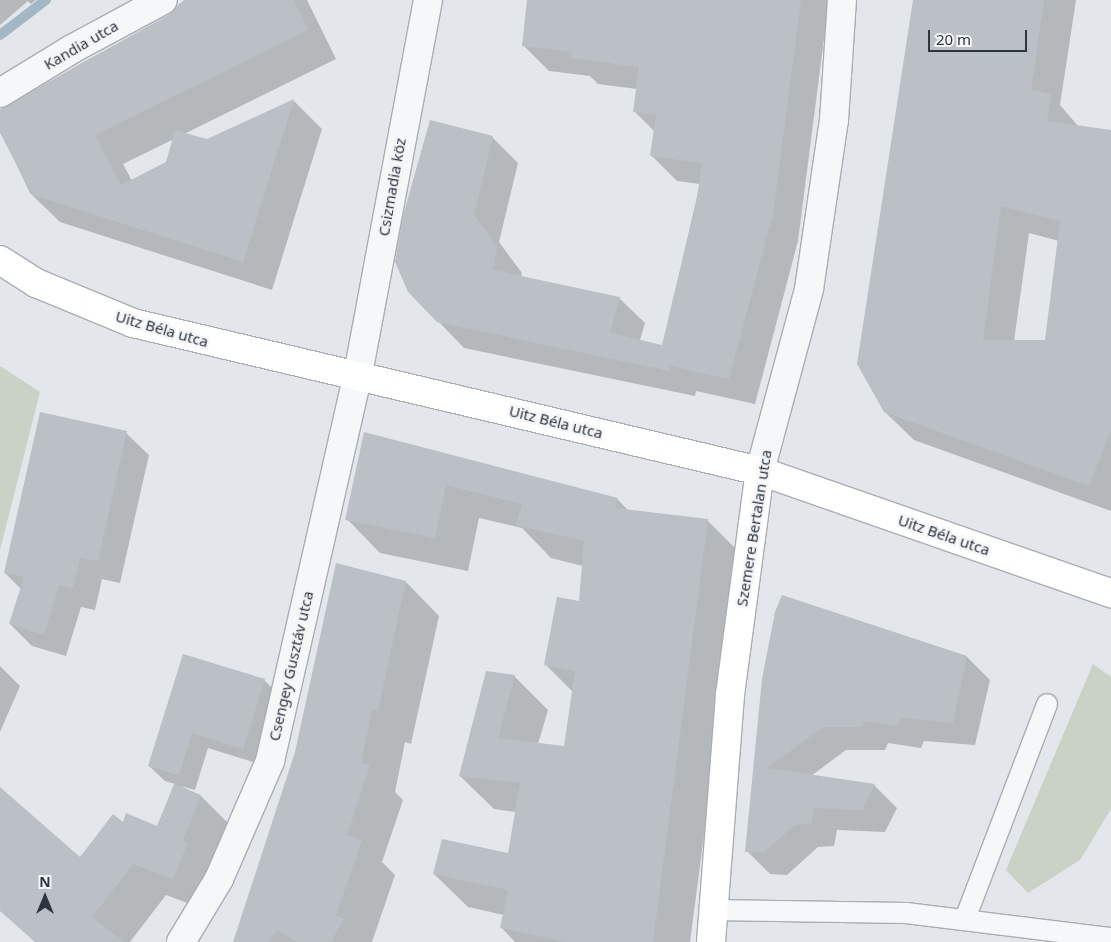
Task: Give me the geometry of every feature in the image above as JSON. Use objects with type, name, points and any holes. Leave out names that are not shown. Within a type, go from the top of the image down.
[{"type":"street","name":"Kandia utca","points":[[0,93],[72,49],[163,0]]},
{"type":"street","name":"Csizmadia köz","points":[[358,374],[428,0]]},
{"type":"street","name":"Szemere Bertalan utca","points":[[711,942],[730,695],[760,471],[808,289],[834,120],[842,0]]},
{"type":"street","name":"Uitz Béla utca","points":[[0,260],[36,283],[133,323],[285,361],[358,374],[760,471],[1111,593]]},
{"type":"street","name":"Csengey Gusztáv utca","points":[[181,942],[219,878],[270,761],[358,374]]},
{"type":"lane","points":[[965,919],[1047,704]]},
{"type":"lane","points":[[713,910],[906,912],[1111,938]]},
{"type":"shaded area","points":[[0,366],[40,392],[0,550]]},
{"type":"shaded area","points":[[1093,664],[1111,677],[1111,809],[1080,860],[1028,893],[1006,870]]},
{"type":"building","points":[[184,0],[293,0],[308,30],[95,135],[121,185],[166,162],[175,130],[207,139],[294,99],[243,262],[33,195],[0,133],[0,109],[170,14]]},
{"type":"building","points":[[527,0],[801,0],[773,214],[729,379],[670,366],[669,371],[437,322],[408,292],[395,262],[403,216],[430,120],[493,136],[474,215],[497,247],[493,270],[620,297],[610,333],[662,345],[696,204],[702,163],[650,156],[656,115],[633,112],[639,67],[571,58],[572,52],[522,46]]},
{"type":"building","points":[[913,0],[1044,0],[1031,90],[1051,94],[1047,121],[1111,130],[1111,429],[1089,486],[884,412],[857,364]],"holes":[[[1001,206],[1060,221],[1045,340],[983,340]]]},
{"type":"building","points":[[40,412],[127,431],[98,561],[80,558],[73,588],[59,585],[44,635],[9,624],[24,577],[4,573]]},
{"type":"building","points":[[364,432],[618,498],[615,508],[708,519],[653,942],[566,942],[500,928],[508,890],[433,874],[442,839],[508,853],[520,783],[459,776],[486,671],[515,675],[498,738],[564,746],[575,671],[544,665],[557,597],[579,601],[584,541],[516,525],[522,504],[446,485],[435,538],[345,520]]},
{"type":"building","points":[[336,563],[406,581],[378,711],[372,710],[361,763],[370,765],[347,835],[362,840],[336,915],[344,919],[331,942],[297,942],[277,930],[269,942],[233,942],[295,752]]},
{"type":"building","points":[[782,595],[967,656],[953,723],[901,718],[898,726],[865,721],[862,727],[823,727],[767,768],[875,784],[862,810],[814,808],[811,823],[795,825],[764,852],[745,852],[762,679],[775,612]]},
{"type":"building","points":[[183,654],[265,679],[243,749],[192,733],[179,775],[148,766]]},
{"type":"building","points":[[174,784],[201,795],[183,841],[188,843],[173,879],[133,864],[92,917],[124,942],[35,942],[0,911],[0,787],[80,857],[113,814],[123,822],[126,813],[157,826]]},
{"type":"waterway","points":[[0,35],[46,0]]}]
